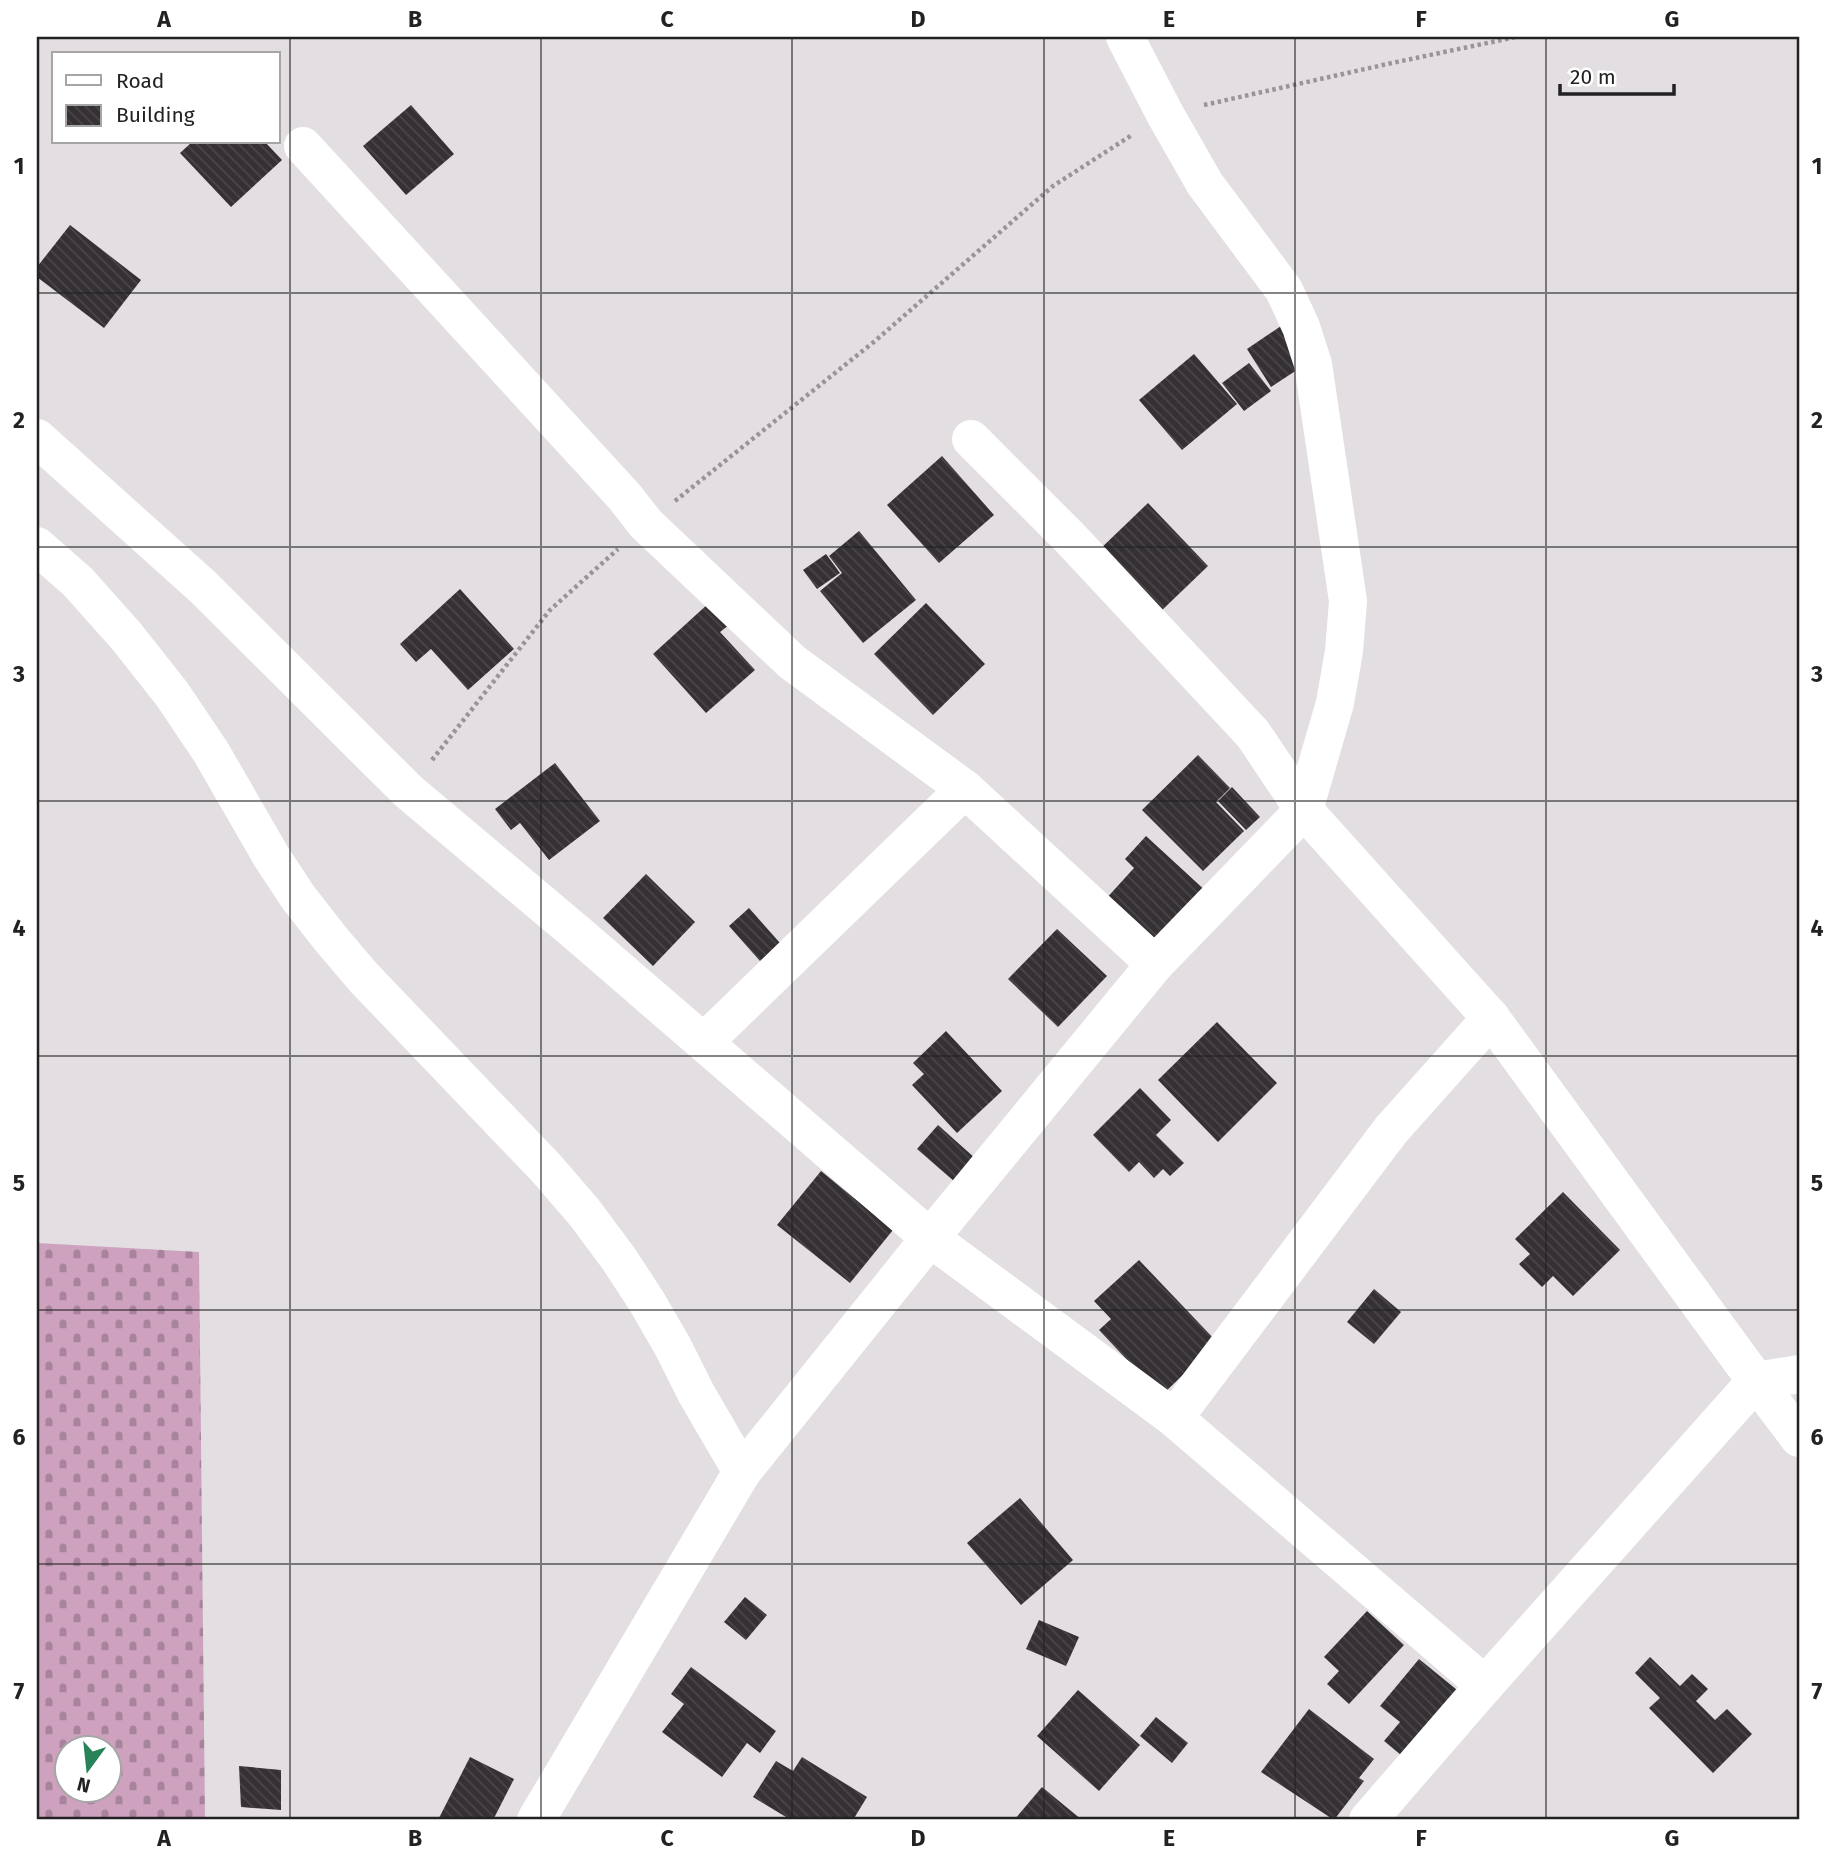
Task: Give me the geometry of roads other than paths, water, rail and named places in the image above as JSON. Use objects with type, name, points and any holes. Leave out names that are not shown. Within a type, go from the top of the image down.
[{"type":"street","points":[[536,1820],[742,1472],[1155,964],[1304,810],[1335,703],[1344,652],[1348,601],[1313,363],[1301,327],[1284,290],[1205,184],[1164,114],[1125,37]]},
{"type":"street","points":[[303,146],[624,496],[646,524],[792,662],[965,789],[1155,964]]},
{"type":"street","points":[[37,438],[203,587],[408,791],[930,1238],[1174,1418],[1485,1685]]},
{"type":"street","points":[[971,439],[1070,538],[1253,734],[1304,810],[1491,1018],[1799,1438]]},
{"type":"street","points":[[37,545],[78,582],[127,637],[172,694],[211,752],[271,856],[330,938],[373,988],[546,1168],[584,1212],[647,1302],[742,1472]]},
{"type":"street","points":[[704,1042],[965,789]]},
{"type":"street","points":[[1174,1418],[1391,1130],[1491,1018]]},
{"type":"street","points":[[1368,1820],[1756,1381],[1799,1374]]}]
